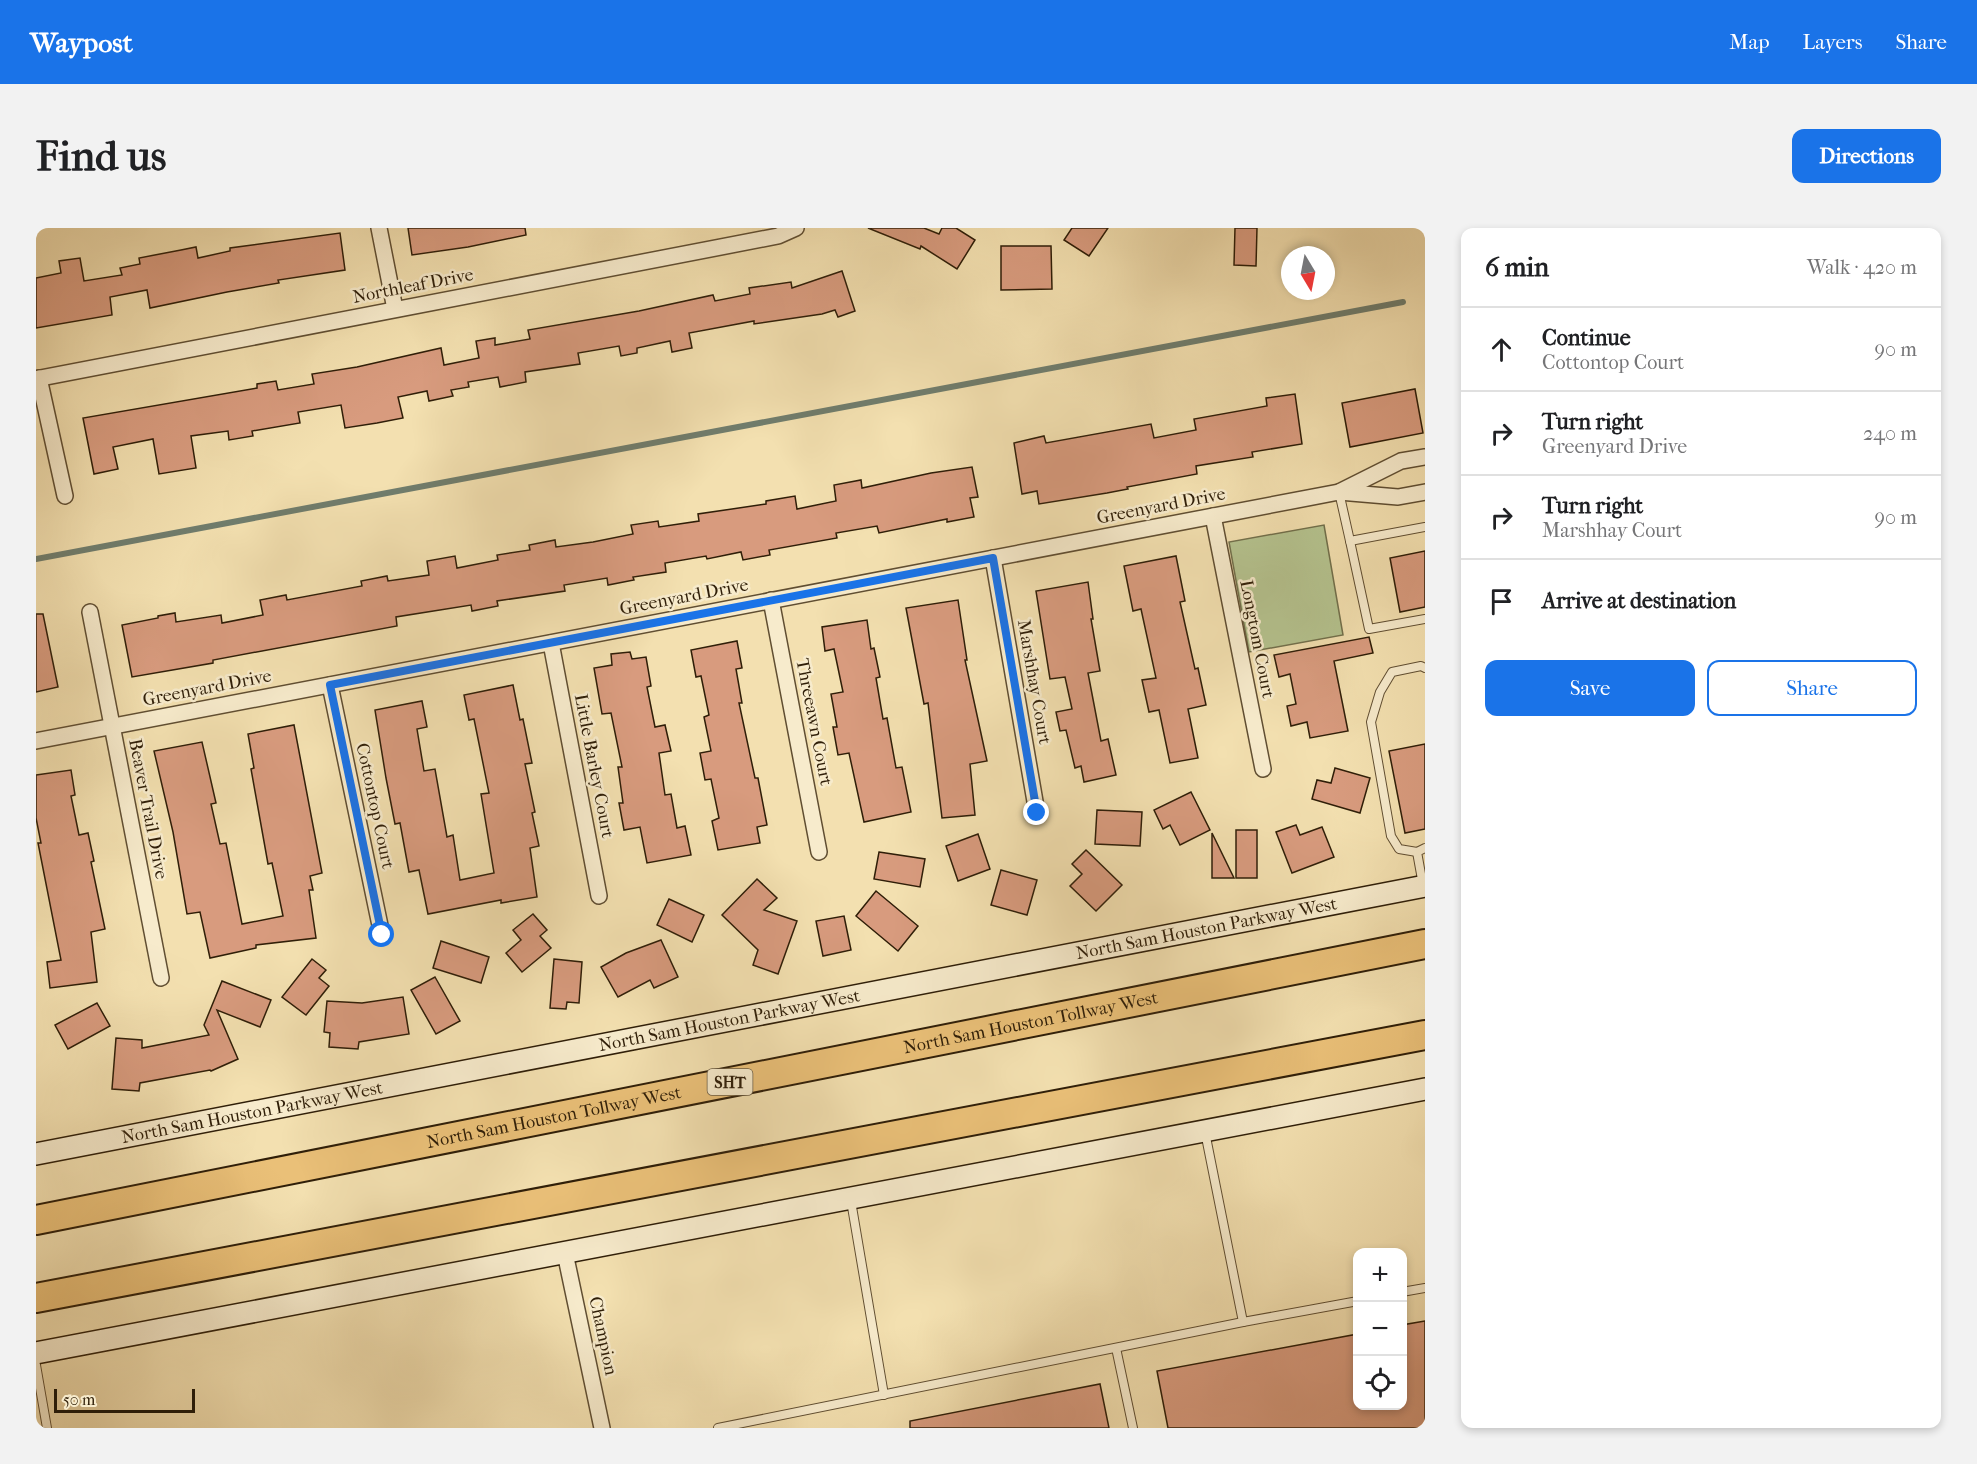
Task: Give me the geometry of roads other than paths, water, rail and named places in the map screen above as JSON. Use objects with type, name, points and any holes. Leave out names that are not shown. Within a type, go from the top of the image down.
[{"type":"highway","name":"North Sam Houston Tollway West","points":[[36,1220],[1425,944]]},
{"type":"highway","points":[[36,1298],[1425,1035]]},
{"type":"main road","name":"North Sam Houston Parkway West","points":[[36,1154],[1424,886]]},
{"type":"main road","points":[[36,1353],[1425,1089]]},
{"type":"street","points":[[379,228],[395,309]]},
{"type":"street","name":"Northleaf Drive","points":[[38,379],[778,236],[796,228]]},
{"type":"street","points":[[38,379],[65,496]]},
{"type":"street","name":"Greenyard Drive","points":[[1339,492],[1401,461],[1425,457]]},
{"type":"street","name":"Greenyard Drive","points":[[36,741],[1339,492],[1398,497],[1425,492]]},
{"type":"street","name":"Longtom Court","points":[[1213,516],[1263,769]]},
{"type":"street","name":"Marshhay Court","points":[[993,558],[1037,813]]},
{"type":"street","name":"Threeawn Court","points":[[771,600],[819,852]]},
{"type":"street","name":"Beaver Trail Drive","points":[[90,612],[161,978]]},
{"type":"street","name":"Little Barley Court","points":[[551,643],[599,896]]},
{"type":"street","name":"Cottontop Court","points":[[330,685],[382,935]]},
{"type":"street","name":"Champion","points":[[565,1253],[602,1428]]},
{"type":"lane","points":[[1339,492],[1369,629],[1425,619]]},
{"type":"lane","points":[[1350,540],[1425,527]]},
{"type":"lane","points":[[1424,886],[1421,850],[1399,849],[1391,836],[1371,722],[1380,692],[1392,672],[1421,666],[1425,668]]},
{"type":"lane","points":[[1205,1131],[1243,1322]]},
{"type":"lane","points":[[850,1198],[884,1395]]},
{"type":"lane","points":[[1407,1291],[1425,1288]]},
{"type":"lane","points":[[718,1428],[1353,1302]]},
{"type":"lane","points":[[1116,1348],[1133,1428]]},
{"type":"lane","points":[[36,1365],[47,1428]]},
{"type":"waterway","points":[[36,559],[1403,302]]}]
